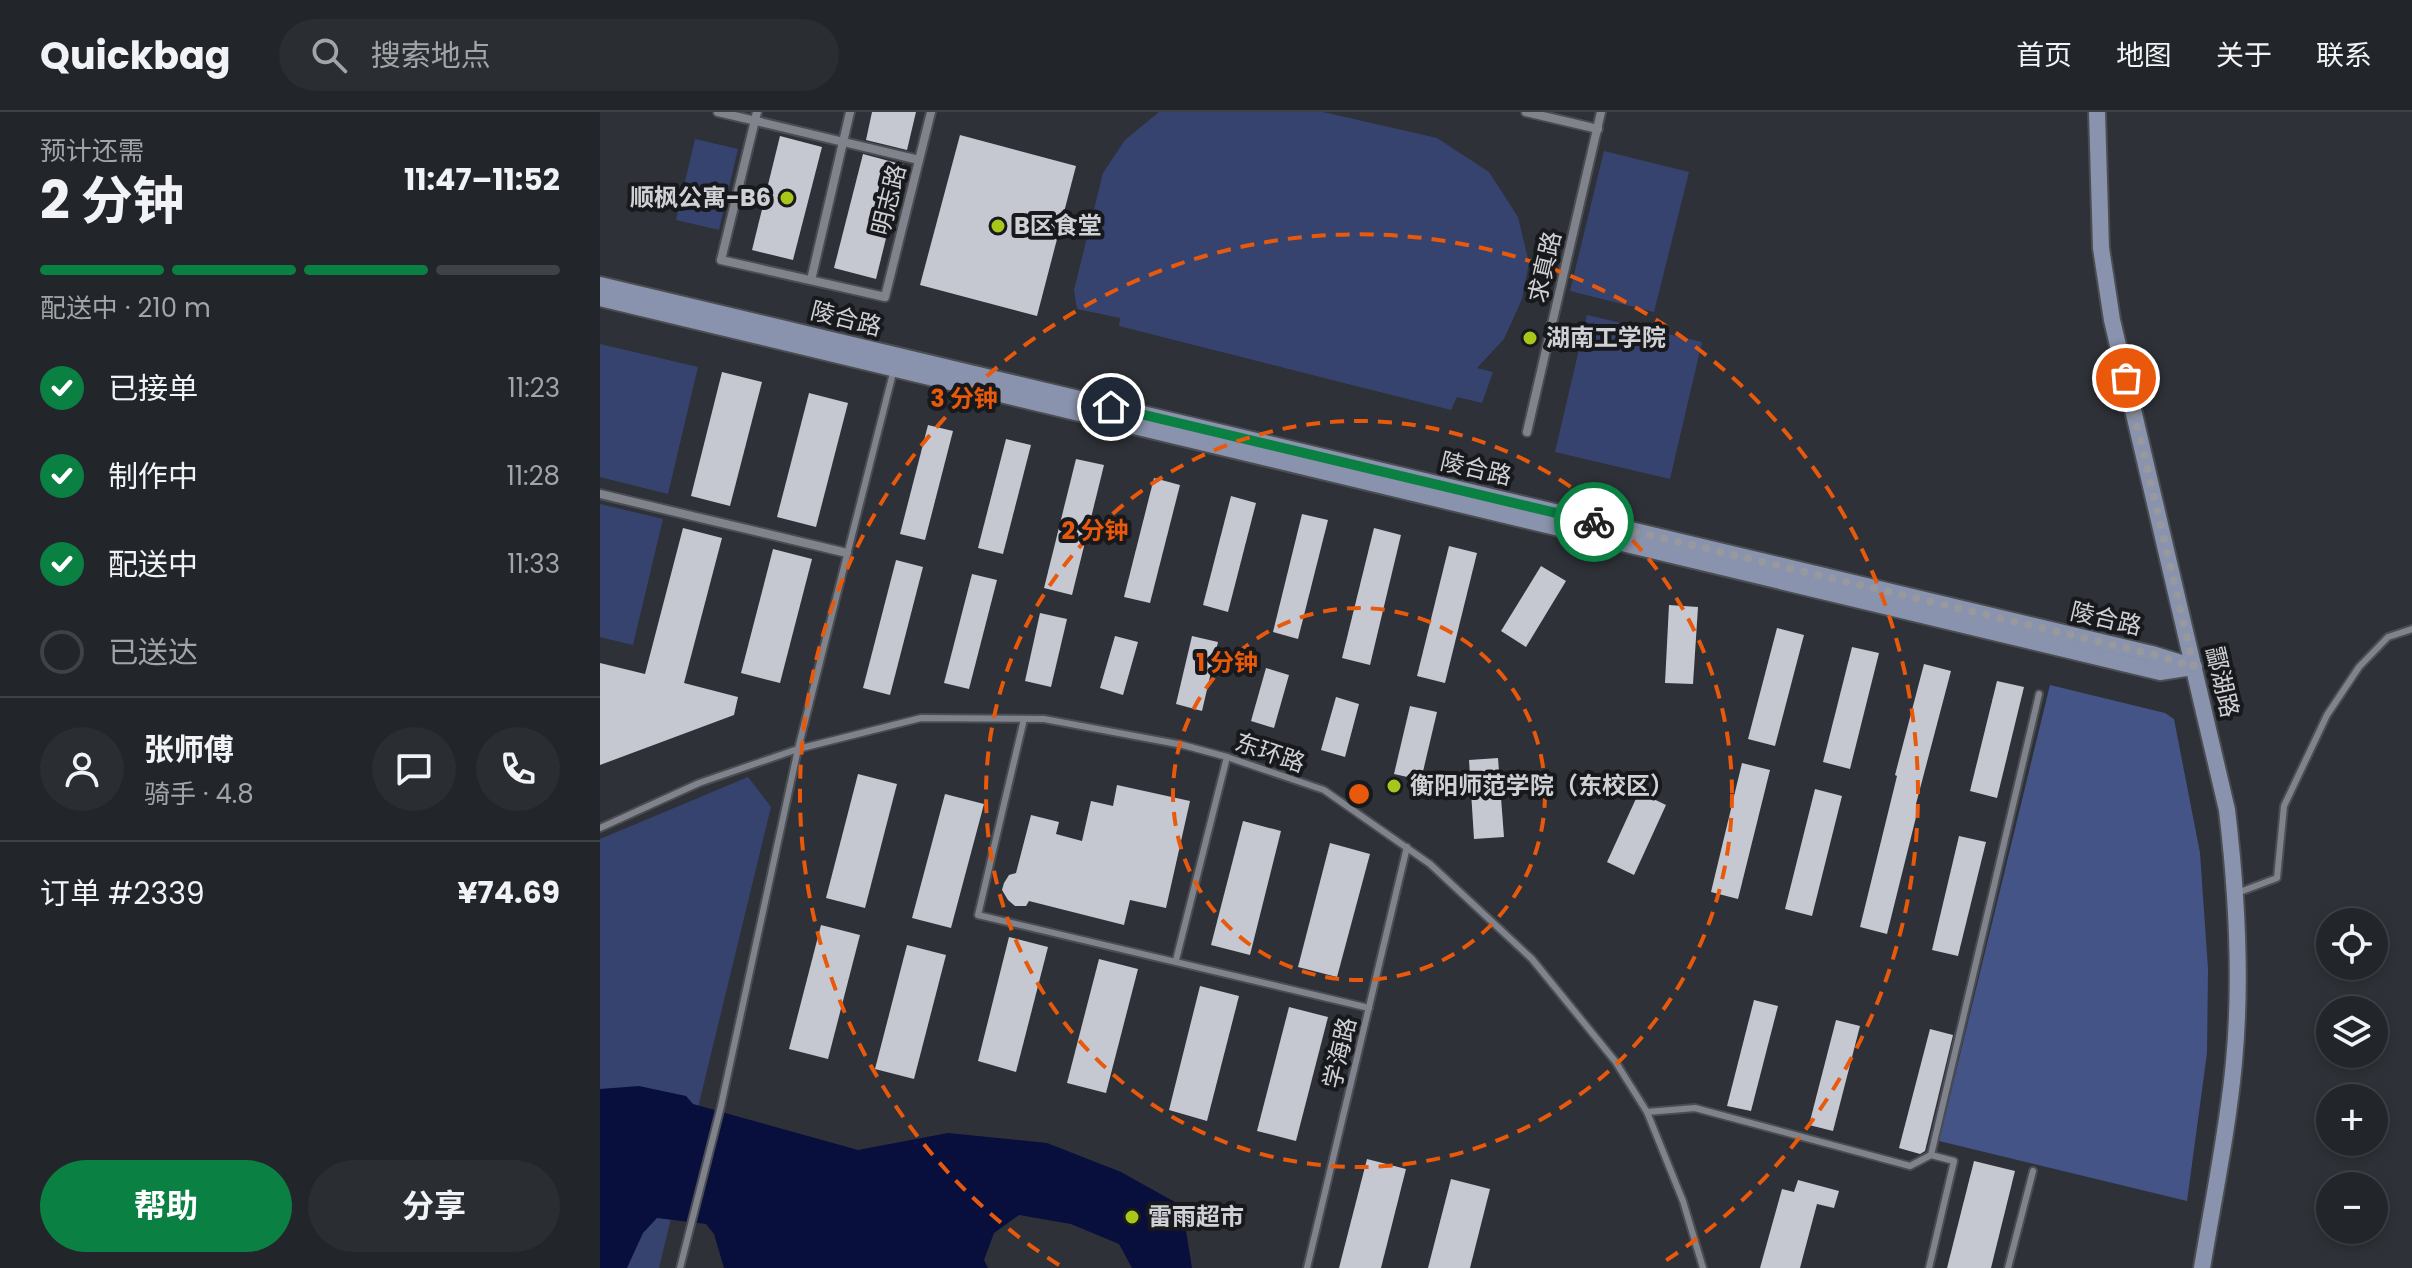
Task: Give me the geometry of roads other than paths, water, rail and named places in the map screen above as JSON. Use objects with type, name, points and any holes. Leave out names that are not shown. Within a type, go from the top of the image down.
[{"type":"street","points":[[718,112],[756,116],[919,160]]},
{"type":"street","points":[[756,116],[721,260],[811,280],[850,112]]},
{"type":"street","name":"明志路","points":[[811,280],[885,297],[931,112]]},
{"type":"street","points":[[1526,112],[1598,129]]},
{"type":"street","name":"求真路","points":[[1527,432],[1601,112]]},
{"type":"street","name":"酃湖路","points":[[2097,112],[2101,248],[2112,320],[2227,810],[2237,893],[2239,939],[2234,1064],[2202,1268]]},
{"type":"street","name":"陵合路","points":[[600,285],[895,362],[2160,672],[2194,667]]},
{"type":"street","name":"陵合路","points":[[600,298],[895,362]]},
{"type":"street","points":[[600,494],[847,553]]},
{"type":"lane","points":[[680,1268],[721,1106],[798,749],[895,362]]},
{"type":"lane","points":[[2237,893],[2277,878],[2284,806],[2327,715],[2359,667],[2388,637],[2412,629]]},
{"type":"lane","points":[[1931,1155],[2039,694]]},
{"type":"lane","name":"东环路","points":[[600,828],[699,783],[798,749],[921,718],[1044,719],[1090,727],[1183,745],[1324,790],[1430,864],[1532,959],[1615,1061],[1647,1112],[1683,1201],[1703,1268]]},
{"type":"lane","points":[[1024,719],[978,915],[1369,1008]]},
{"type":"lane","points":[[1176,960],[1227,757]]},
{"type":"lane","name":"学海路","points":[[1307,1268],[1407,847]]},
{"type":"lane","points":[[1647,1112],[1695,1108],[1910,1166],[1931,1155],[1954,1161],[1929,1268]]},
{"type":"lane","points":[[2008,1268],[2033,1171]]},
{"type":"place","name":"顺枫公寓-B6","points":[[787,198]]},
{"type":"place","name":"B区食堂","points":[[998,226]]},
{"type":"place","name":"湖南工学院","points":[[1530,338]]},
{"type":"place","name":"衡阳师范学院（东校区）","points":[[1394,786]]},
{"type":"place","name":"雷雨超市","points":[[1132,1217]]}]
